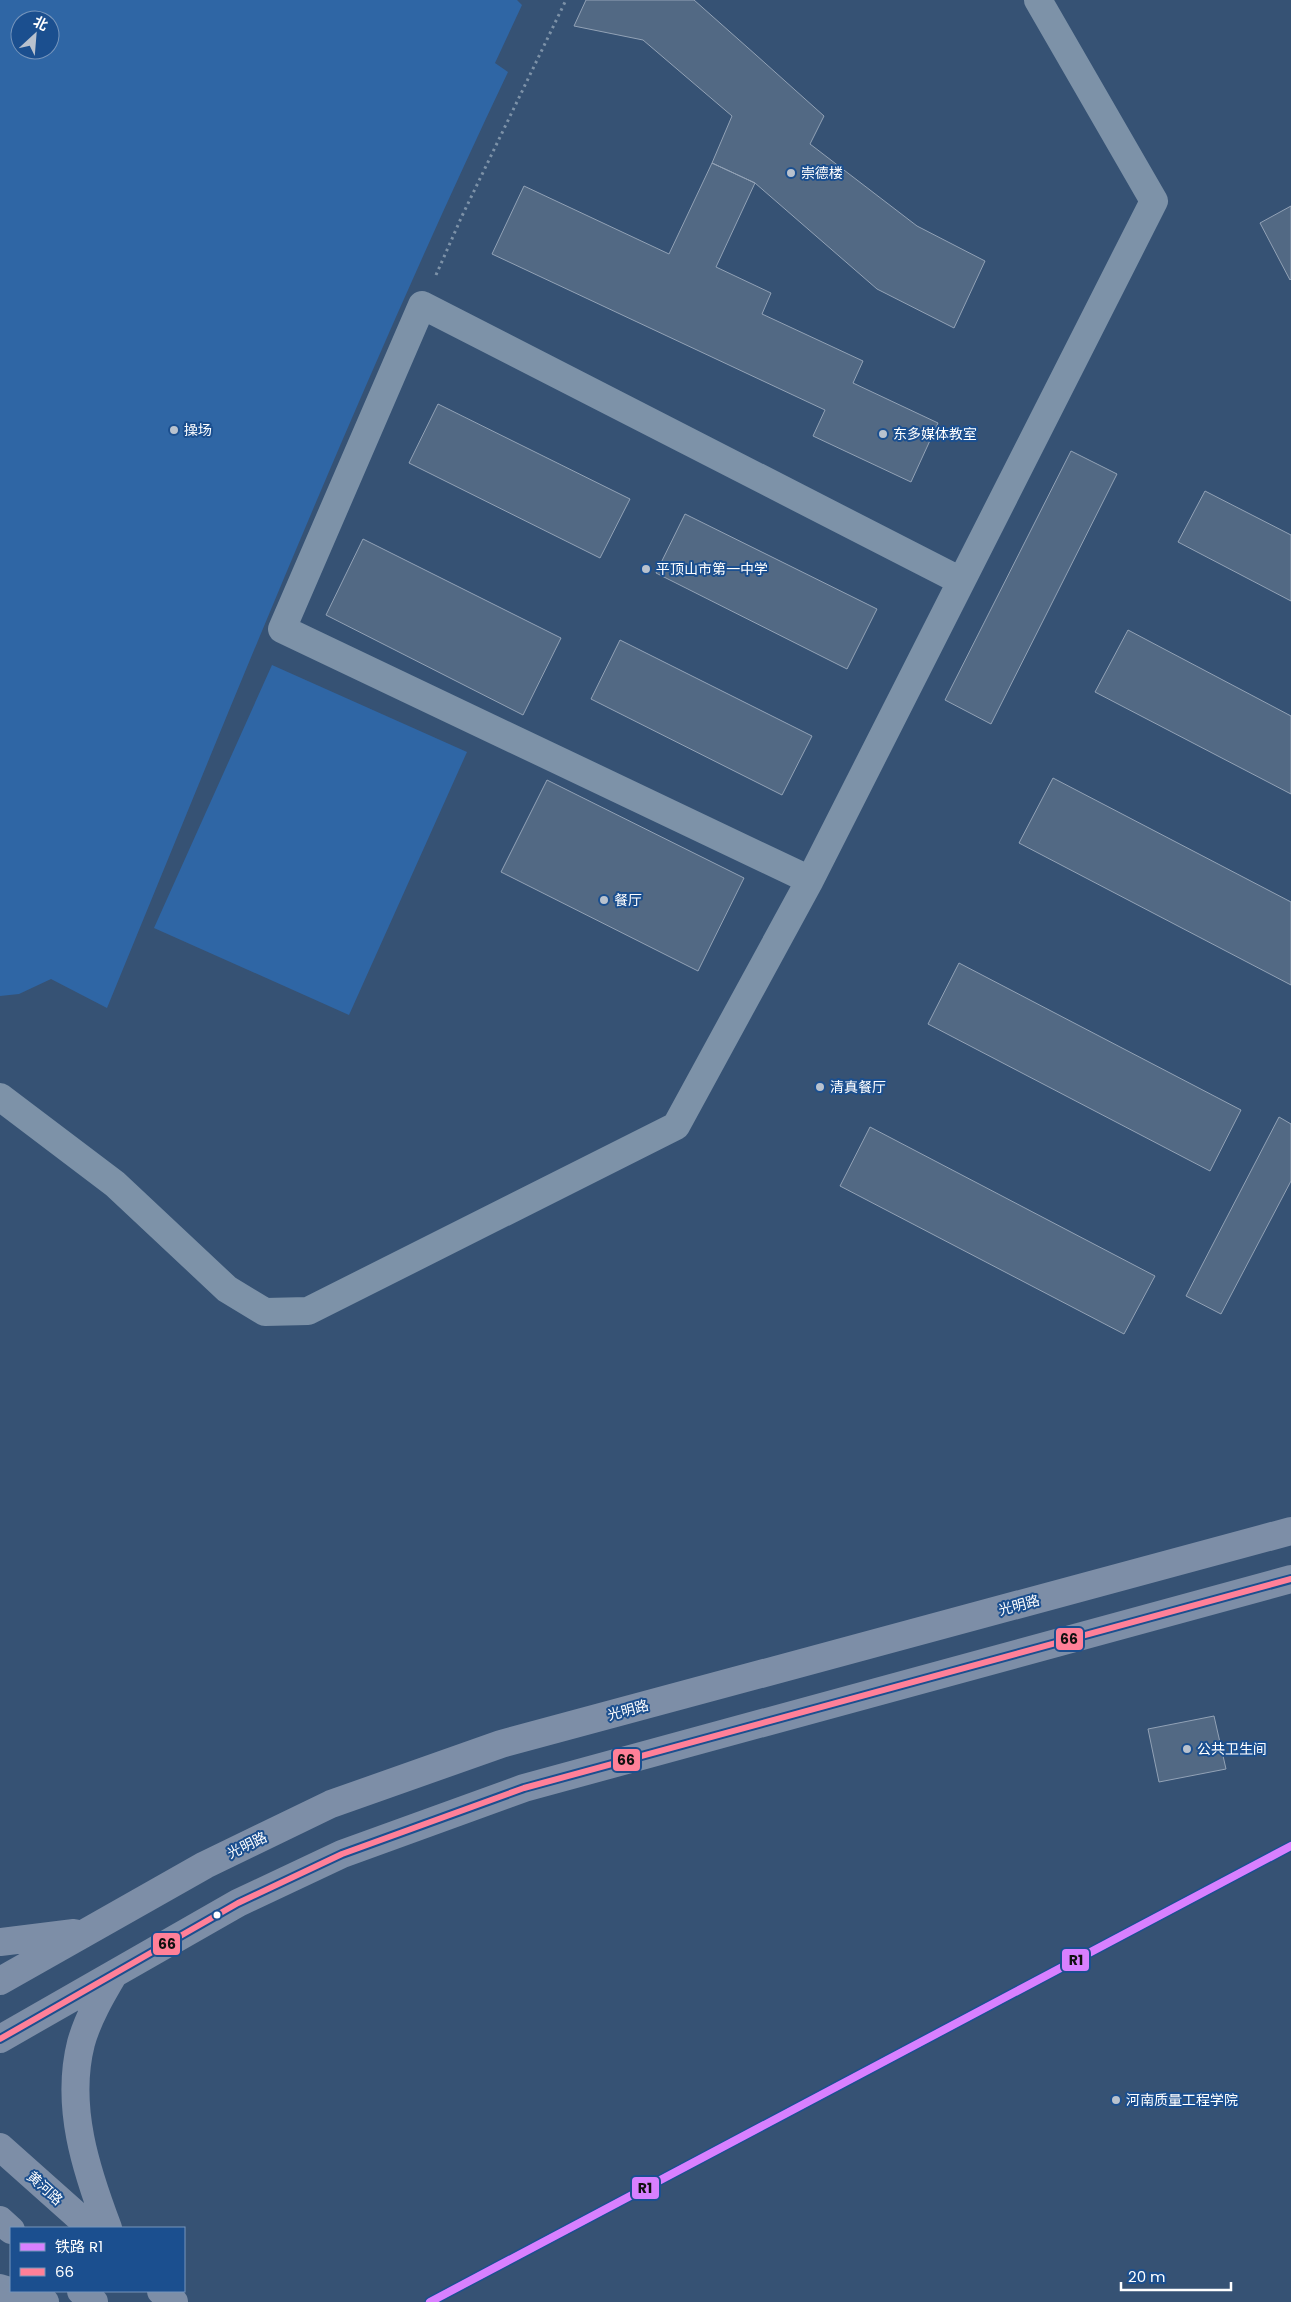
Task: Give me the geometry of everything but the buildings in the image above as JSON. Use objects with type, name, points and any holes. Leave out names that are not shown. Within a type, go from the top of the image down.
[{"type":"main road","name":"光明路","points":[[0,1982],[205,1865],[331,1804],[501,1744],[1291,1530]]},
{"type":"main road","points":[[0,2039],[238,1903],[342,1854],[524,1788],[1291,1579]]},
{"type":"main road","points":[[0,1942],[86,1932]]},
{"type":"main road","points":[[108,2227],[86,2165],[79,2132],[76,2086],[81,2044],[91,2014],[114,1974]]},
{"type":"main road","name":"黄河路","points":[[0,2148],[90,2227]]},
{"type":"main road","points":[[0,2220],[10,2229]]},
{"type":"main road","points":[[13,2292],[45,2302]]},
{"type":"main road","points":[[82,2292],[94,2302]]},
{"type":"main road","points":[[162,2292],[174,2302]]},
{"type":"lane","points":[[0,1097],[115,1184],[228,1289],[265,1312],[308,1311],[676,1126],[810,880],[1154,201],[1038,0]]},
{"type":"lane","points":[[810,880],[282,629],[422,305],[961,581]]},
{"type":"path","points":[[422,305],[462,216],[566,0]]},
{"type":"shaded area","name":"操场","points":[[0,0],[517,0],[522,5],[495,63],[508,72],[454,187],[351,420],[107,1008],[51,979],[19,994],[0,996]]},
{"type":"shaded area","points":[[272,665],[467,752],[349,1015],[154,928]]},
{"type":"rail line","name":"R1","points":[[430,2302],[1291,1846]]},
{"type":"transit line","name":"66","points":[[0,2039],[238,1903],[342,1854],[524,1788],[1291,1579]]},
{"type":"place","name":"崇德楼","points":[[791,173]]},
{"type":"place","name":"操场","points":[[174,430]]},
{"type":"place","name":"东多媒体教室","points":[[883,434]]},
{"type":"place","name":"平顶山市第一中学","points":[[646,569]]},
{"type":"place","name":"餐厅","points":[[604,900]]},
{"type":"place","name":"清真餐厅","points":[[820,1087]]},
{"type":"place","name":"公共卫生间","points":[[1187,1749]]},
{"type":"place","name":"河南质量工程学院","points":[[1116,2100]]}]
